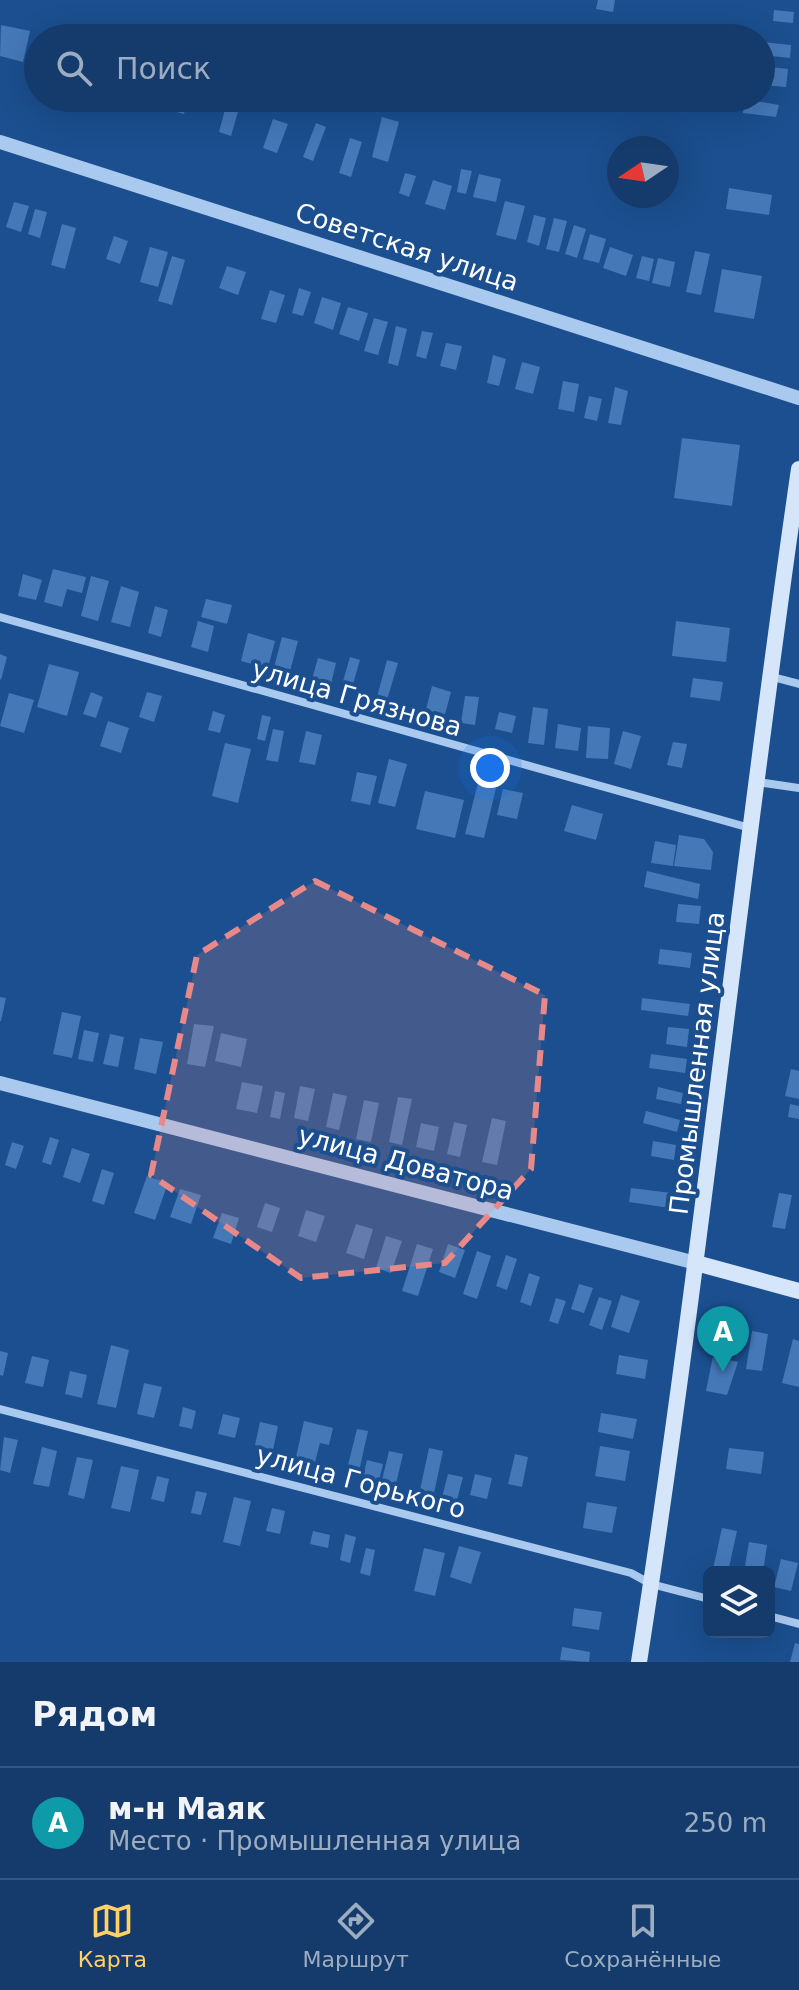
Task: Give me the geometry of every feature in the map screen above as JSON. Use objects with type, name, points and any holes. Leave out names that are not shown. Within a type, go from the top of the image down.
[{"type":"main road","name":"Промышленная улица","points":[[639,1662],[696,1263],[769,676],[799,469]]},
{"type":"main road","name":"улица Доватора","points":[[696,1263],[799,1291]]},
{"type":"street","name":"Советская улица","points":[[0,142],[799,398]]},
{"type":"street","name":"улица Грязнова","points":[[0,617],[751,828]]},
{"type":"street","points":[[769,676],[799,684]]},
{"type":"street","points":[[758,782],[799,788]]},
{"type":"street","name":"улица Доватора","points":[[0,1083],[696,1263]]},
{"type":"street","name":"улица Горького","points":[[0,1409],[631,1573],[651,1584],[703,1597]]},
{"type":"street","points":[[775,1618],[799,1624]]},
{"type":"highlighted area","points":[[315,881],[545,995],[531,1169],[445,1263],[301,1278],[151,1175],[197,955]]},
{"type":"building","points":[[598,0],[615,0],[613,12],[596,9]]},
{"type":"building","points":[[774,10],[794,12],[793,23],[773,21]]},
{"type":"building","points":[[1,25],[24,30],[23,62],[0,56]]},
{"type":"building","points":[[775,43],[791,45],[790,58],[775,56]]},
{"type":"building","points":[[775,68],[788,69],[786,87],[775,86]]},
{"type":"building","points":[[775,104],[779,105],[776,117],[743,113],[775,112]]},
{"type":"building","points":[[224,112],[238,112],[231,136],[219,132]]},
{"type":"building","points":[[382,117],[399,122],[388,162],[372,157]]},
{"type":"building","points":[[273,119],[288,124],[277,153],[263,148]]},
{"type":"building","points":[[316,123],[326,127],[313,161],[303,157]]},
{"type":"building","points":[[350,138],[362,142],[351,177],[339,173]]},
{"type":"building","points":[[461,169],[472,171],[466,194],[457,192]]},
{"type":"building","points":[[405,173],[416,176],[409,197],[399,193]]},
{"type":"building","points":[[479,174],[501,179],[496,202],[473,197]]},
{"type":"building","points":[[433,180],[452,186],[445,210],[425,204]]},
{"type":"building","points":[[729,188],[772,195],[769,215],[726,209]]},
{"type":"building","points":[[505,201],[525,206],[516,240],[496,235]]},
{"type":"building","points":[[14,202],[29,206],[21,232],[6,227]]},
{"type":"building","points":[[35,209],[47,212],[40,238],[28,234]]},
{"type":"building","points":[[534,215],[546,218],[539,246],[527,242]]},
{"type":"building","points":[[554,218],[567,221],[559,252],[546,249]]},
{"type":"building","points":[[62,224],[76,228],[65,269],[51,265]]},
{"type":"building","points":[[574,225],[586,229],[577,258],[565,254]]},
{"type":"building","points":[[590,234],[606,239],[599,263],[583,259]]},
{"type":"building","points":[[114,236],[128,241],[120,264],[106,259]]},
{"type":"building","points":[[150,247],[168,252],[158,287],[140,282]]},
{"type":"building","points":[[610,247],[633,255],[626,276],[603,268]]},
{"type":"building","points":[[695,251],[710,254],[701,295],[686,292]]},
{"type":"building","points":[[172,256],[185,260],[172,305],[158,301]]},
{"type":"building","points":[[642,256],[654,259],[649,281],[636,278]]},
{"type":"building","points":[[658,258],[675,262],[670,287],[652,283]]},
{"type":"building","points":[[227,266],[246,272],[238,295],[219,288]]},
{"type":"building","points":[[722,269],[762,276],[754,319],[714,312]]},
{"type":"building","points":[[299,288],[311,292],[303,316],[292,313]]},
{"type":"building","points":[[270,290],[285,295],[276,323],[261,319]]},
{"type":"building","points":[[322,297],[341,303],[333,330],[314,323]]},
{"type":"building","points":[[348,307],[368,313],[359,341],[339,334]]},
{"type":"building","points":[[374,318],[388,322],[378,355],[364,351]]},
{"type":"building","points":[[396,326],[407,329],[398,366],[388,363]]},
{"type":"building","points":[[422,331],[433,333],[426,359],[416,356]]},
{"type":"building","points":[[446,343],[462,346],[456,370],[440,366]]},
{"type":"building","points":[[493,355],[506,359],[499,386],[487,383]]},
{"type":"building","points":[[522,362],[540,367],[533,394],[515,389]]},
{"type":"building","points":[[563,381],[579,384],[574,412],[558,409]]},
{"type":"building","points":[[615,387],[628,391],[621,425],[608,423]]},
{"type":"building","points":[[589,396],[602,399],[597,421],[584,418]]},
{"type":"building","points":[[682,438],[740,445],[732,506],[674,498]]},
{"type":"building","points":[[53,569],[86,577],[82,593],[67,589],[62,607],[44,602]]},
{"type":"building","points":[[23,574],[42,580],[36,600],[18,596]]},
{"type":"building","points":[[91,576],[109,581],[98,621],[81,616]]},
{"type":"building","points":[[121,586],[139,592],[130,627],[111,622]]},
{"type":"building","points":[[206,599],[232,605],[227,624],[201,617]]},
{"type":"building","points":[[155,606],[168,610],[161,637],[148,633]]},
{"type":"building","points":[[198,621],[214,626],[208,652],[191,647]]},
{"type":"building","points":[[676,621],[730,628],[726,662],[672,656]]},
{"type":"building","points":[[248,633],[275,641],[268,668],[241,661]]},
{"type":"building","points":[[282,637],[298,641],[289,675],[273,671]]},
{"type":"building","points":[[0,654],[7,657],[1,680],[0,679]]},
{"type":"building","points":[[350,657],[360,660],[351,691],[341,688]]},
{"type":"building","points":[[318,658],[336,663],[331,684],[312,679]]},
{"type":"building","points":[[387,660],[398,663],[387,700],[377,697]]},
{"type":"building","points":[[49,664],[79,672],[67,716],[37,707]]},
{"type":"building","points":[[693,678],[723,682],[720,701],[690,697]]},
{"type":"building","points":[[432,686],[451,692],[444,718],[425,713]]},
{"type":"building","points":[[91,692],[103,697],[96,718],[83,714]]},
{"type":"building","points":[[147,692],[162,696],[154,722],[139,717]]},
{"type":"building","points":[[9,693],[34,700],[24,733],[0,726]]},
{"type":"building","points":[[465,696],[479,697],[475,725],[461,723]]},
{"type":"building","points":[[533,707],[548,709],[544,745],[528,743]]},
{"type":"building","points":[[213,711],[225,715],[220,733],[208,730]]},
{"type":"building","points":[[499,712],[516,716],[512,733],[495,729]]},
{"type":"building","points":[[262,715],[271,717],[265,741],[257,739]]},
{"type":"building","points":[[108,721],[129,728],[121,753],[100,746]]},
{"type":"building","points":[[558,724],[581,728],[578,751],[555,748]]},
{"type":"building","points":[[588,726],[610,728],[608,759],[586,758]]},
{"type":"building","points":[[273,729],[284,731],[278,762],[266,760]]},
{"type":"building","points":[[306,731],[322,735],[315,765],[299,762]]},
{"type":"building","points":[[623,731],[641,736],[631,769],[614,764]]},
{"type":"building","points":[[673,742],[687,744],[682,768],[667,765]]},
{"type":"building","points":[[225,743],[251,749],[238,803],[212,796]]},
{"type":"building","points":[[389,759],[407,764],[395,807],[378,803]]},
{"type":"building","points":[[357,772],[377,776],[370,805],[351,801]]},
{"type":"building","points":[[478,783],[496,788],[484,838],[465,834]]},
{"type":"building","points":[[503,789],[523,793],[517,819],[497,815]]},
{"type":"building","points":[[425,791],[464,800],[455,838],[416,829]]},
{"type":"building","points":[[572,805],[603,814],[596,840],[564,831]]},
{"type":"building","points":[[679,835],[704,839],[713,852],[711,870],[674,866]]},
{"type":"building","points":[[655,841],[676,845],[673,866],[651,863]]},
{"type":"building","points":[[647,871],[700,884],[698,899],[644,887]]},
{"type":"building","points":[[678,904],[701,906],[699,924],[676,922]]},
{"type":"building","points":[[660,949],[692,953],[690,968],[658,964]]},
{"type":"building","points":[[0,997],[6,998],[1,1021],[0,1021]]},
{"type":"building","points":[[642,998],[690,1004],[688,1016],[641,1010]]},
{"type":"building","points":[[62,1012],[81,1016],[72,1058],[53,1054]]},
{"type":"building","points":[[194,1024],[214,1026],[205,1067],[187,1064]]},
{"type":"building","points":[[668,1027],[689,1029],[687,1047],[666,1044]]},
{"type":"building","points":[[84,1030],[99,1033],[93,1062],[78,1059]]},
{"type":"building","points":[[221,1033],[247,1039],[241,1067],[215,1061]]},
{"type":"building","points":[[110,1034],[124,1037],[118,1067],[103,1064]]},
{"type":"building","points":[[140,1038],[163,1042],[156,1074],[134,1069]]},
{"type":"building","points":[[651,1054],[687,1059],[685,1073],[649,1068]]},
{"type":"building","points":[[791,1069],[799,1071],[799,1099],[785,1096]]},
{"type":"building","points":[[242,1082],[263,1086],[257,1113],[236,1109]]},
{"type":"building","points":[[300,1086],[315,1089],[308,1121],[294,1118]]},
{"type":"building","points":[[658,1087],[683,1093],[681,1104],[656,1099]]},
{"type":"building","points":[[275,1091],[285,1093],[280,1119],[270,1117]]},
{"type":"building","points":[[333,1093],[347,1096],[339,1130],[326,1127]]},
{"type":"building","points":[[398,1097],[412,1099],[402,1145],[389,1142]]},
{"type":"building","points":[[364,1100],[379,1103],[371,1142],[356,1139]]},
{"type":"building","points":[[790,1104],[799,1106],[799,1119],[788,1117]]},
{"type":"building","points":[[646,1111],[680,1120],[677,1132],[643,1123]]},
{"type":"building","points":[[492,1118],[506,1121],[497,1165],[482,1162]]},
{"type":"building","points":[[454,1122],[467,1125],[460,1157],[447,1154]]},
{"type":"building","points":[[421,1123],[439,1127],[434,1151],[416,1147]]},
{"type":"building","points":[[50,1137],[59,1140],[51,1165],[42,1162]]},
{"type":"building","points":[[653,1141],[676,1145],[674,1160],[651,1156]]},
{"type":"building","points":[[12,1142],[24,1146],[16,1169],[5,1165]]},
{"type":"building","points":[[72,1148],[90,1154],[80,1183],[63,1177]]},
{"type":"building","points":[[102,1169],[114,1173],[104,1205],[92,1201]]},
{"type":"building","points":[[147,1176],[168,1183],[155,1220],[134,1213]]},
{"type":"building","points":[[631,1188],[672,1193],[670,1208],[629,1202]]},
{"type":"building","points":[[180,1189],[201,1195],[191,1224],[170,1217]]},
{"type":"building","points":[[779,1193],[792,1195],[785,1229],[772,1227]]},
{"type":"building","points":[[265,1203],[280,1208],[272,1232],[257,1227]]},
{"type":"building","points":[[306,1210],[325,1216],[316,1242],[298,1236]]},
{"type":"building","points":[[222,1213],[239,1218],[231,1244],[213,1238]]},
{"type":"building","points":[[356,1224],[373,1229],[364,1259],[346,1253]]},
{"type":"building","points":[[386,1236],[402,1241],[391,1273],[376,1268]]},
{"type":"building","points":[[417,1244],[433,1249],[418,1296],[402,1291]]},
{"type":"building","points":[[448,1244],[465,1250],[455,1278],[439,1272]]},
{"type":"building","points":[[477,1251],[491,1256],[477,1299],[463,1294]]},
{"type":"building","points":[[506,1255],[517,1259],[507,1290],[496,1286]]},
{"type":"building","points":[[529,1273],[540,1277],[531,1306],[520,1302]]},
{"type":"building","points":[[579,1284],[593,1288],[584,1313],[571,1309]]},
{"type":"building","points":[[621,1295],[640,1301],[629,1333],[611,1327]]},
{"type":"building","points":[[599,1297],[612,1301],[602,1330],[589,1325]]},
{"type":"building","points":[[556,1298],[566,1301],[558,1324],[549,1321]]},
{"type":"building","points":[[752,1331],[768,1334],[762,1371],[746,1369]]},
{"type":"building","points":[[793,1339],[799,1341],[799,1387],[782,1383]]},
{"type":"building","points":[[111,1345],[129,1350],[116,1408],[97,1404]]},
{"type":"building","points":[[0,1351],[8,1353],[3,1376],[0,1375]]},
{"type":"building","points":[[619,1355],[648,1360],[645,1379],[616,1374]]},
{"type":"building","points":[[32,1356],[49,1360],[43,1387],[25,1383]]},
{"type":"building","points":[[713,1356],[738,1362],[727,1395],[706,1391]]},
{"type":"building","points":[[70,1371],[87,1375],[82,1398],[65,1394]]},
{"type":"building","points":[[144,1383],[162,1387],[154,1418],[137,1414]]},
{"type":"building","points":[[183,1407],[196,1411],[192,1429],[179,1426]]},
{"type":"building","points":[[601,1413],[637,1419],[633,1439],[598,1432]]},
{"type":"building","points":[[223,1414],[240,1418],[235,1438],[218,1434]]},
{"type":"building","points":[[304,1421],[333,1428],[329,1445],[320,1443],[315,1462],[296,1457]]},
{"type":"building","points":[[260,1422],[278,1426],[273,1450],[255,1445]]},
{"type":"building","points":[[357,1429],[368,1431],[358,1476],[346,1473]]},
{"type":"building","points":[[4,1437],[18,1440],[10,1473],[0,1470]]},
{"type":"building","points":[[600,1446],[630,1451],[625,1481],[595,1476]]},
{"type":"building","points":[[42,1447],[57,1451],[49,1487],[33,1484]]},
{"type":"building","points":[[429,1448],[443,1451],[434,1493],[420,1490]]},
{"type":"building","points":[[729,1448],[764,1452],[761,1474],[726,1469]]},
{"type":"building","points":[[389,1451],[403,1454],[396,1484],[382,1480]]},
{"type":"building","points":[[515,1454],[528,1457],[522,1487],[508,1484]]},
{"type":"building","points":[[77,1457],[93,1460],[84,1499],[68,1495]]},
{"type":"building","points":[[367,1460],[383,1464],[378,1485],[362,1481]]},
{"type":"building","points":[[121,1466],[139,1470],[130,1512],[111,1508]]},
{"type":"building","points":[[448,1474],[463,1477],[457,1500],[442,1497]]},
{"type":"building","points":[[475,1474],[492,1478],[487,1499],[470,1495]]},
{"type":"building","points":[[157,1476],[169,1479],[164,1502],[151,1499]]},
{"type":"building","points":[[196,1491],[207,1493],[201,1515],[191,1513]]},
{"type":"building","points":[[234,1497],[251,1501],[240,1546],[223,1542]]},
{"type":"building","points":[[587,1502],[617,1507],[612,1533],[583,1528]]},
{"type":"building","points":[[272,1508],[285,1511],[280,1534],[266,1531]]},
{"type":"building","points":[[722,1528],[737,1531],[729,1566],[714,1566]]},
{"type":"building","points":[[313,1531],[330,1535],[328,1548],[310,1544]]},
{"type":"building","points":[[345,1534],[356,1537],[350,1563],[340,1560]]},
{"type":"building","points":[[749,1542],[767,1545],[764,1566],[745,1566]]},
{"type":"building","points":[[459,1546],[481,1552],[471,1584],[450,1577]]},
{"type":"building","points":[[366,1548],[375,1550],[370,1576],[360,1573]]},
{"type":"building","points":[[424,1548],[445,1553],[435,1596],[414,1591]]},
{"type":"building","points":[[781,1559],[798,1563],[791,1591],[775,1587]]},
{"type":"building","points":[[574,1608],[602,1612],[599,1630],[572,1626]]},
{"type":"building","points":[[795,1643],[799,1644],[799,1662],[790,1662]]},
{"type":"building","points":[[562,1647],[590,1652],[589,1662],[560,1660]]},
{"type":"place","name":"м-н Маяк","points":[[723,1372]]}]
